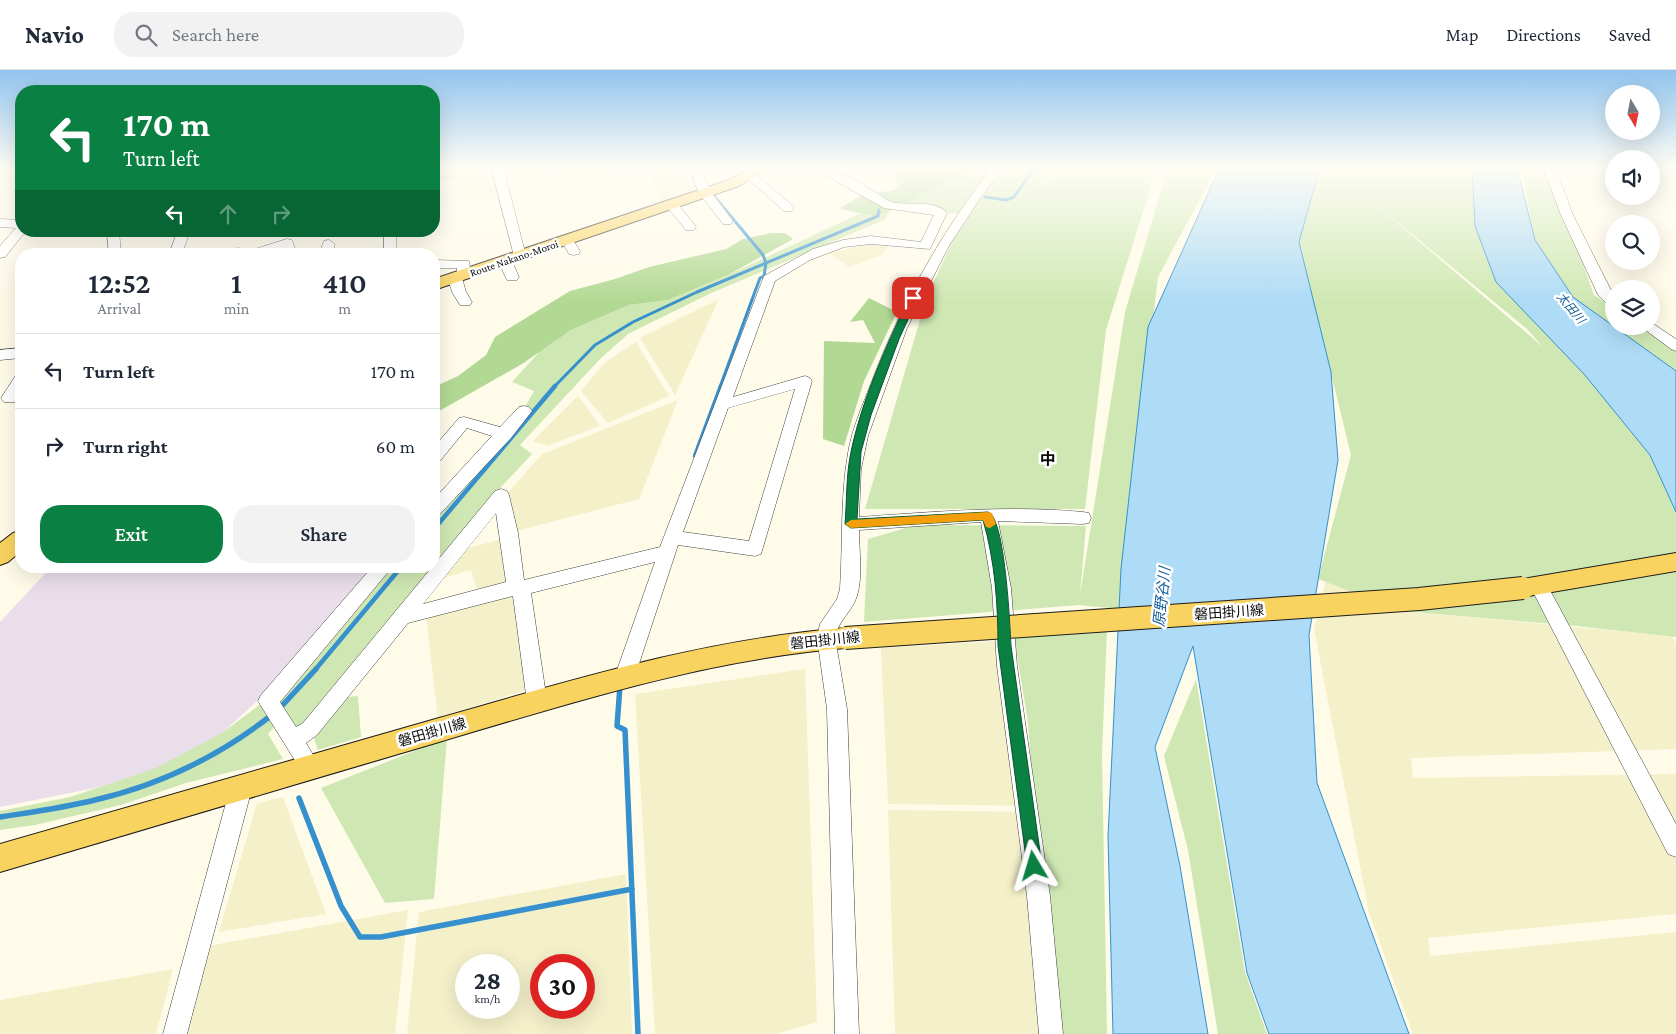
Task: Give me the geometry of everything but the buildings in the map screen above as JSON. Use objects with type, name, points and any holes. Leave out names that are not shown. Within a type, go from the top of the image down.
[{"type":"main road","name":"Route Nakano-Moroi","points":[[440,283],[513,259],[570,246],[653,212]]},
{"type":"main road","points":[[0,556],[15,544]]},
{"type":"main road","name":"磐田掛川線","points":[[0,858],[625,676],[737,651],[835,638],[1419,599],[1541,586],[1676,562]]},
{"type":"street","points":[[505,212],[513,259],[512,278]]},
{"type":"street","points":[[678,212],[690,227]]},
{"type":"street","points":[[720,212],[727,221]]},
{"type":"street","points":[[625,676],[670,544],[769,279],[804,257],[839,243],[872,240],[925,246],[941,213],[939,212]]},
{"type":"street","points":[[847,1034],[842,809],[835,638],[826,627],[845,606],[849,592],[856,452],[866,415],[894,339],[913,298],[966,212]]},
{"type":"street","points":[[1566,212],[1605,294]]},
{"type":"street","points":[[0,223],[15,224]]},
{"type":"street","points":[[0,254],[15,237]]},
{"type":"street","points":[[270,248],[287,243],[289,248]]},
{"type":"street","points":[[440,264],[464,264],[459,277],[459,292],[465,302]]},
{"type":"street","points":[[1660,335],[1676,346]]},
{"type":"street","points":[[0,355],[15,354]]},
{"type":"street","points":[[401,617],[518,588],[670,544],[755,549],[805,381],[722,405]]},
{"type":"street","points":[[15,388],[9,398],[15,398]]},
{"type":"street","points":[[440,504],[524,411]]},
{"type":"street","points":[[440,450],[464,422],[505,434]]},
{"type":"street","points":[[440,569],[501,495],[537,702]]},
{"type":"street","points":[[851,524],[988,516],[1062,516],[1083,518]]},
{"type":"street","points":[[988,516],[997,547],[1004,614],[1004,646],[1028,812],[1047,974],[1051,1034]]},
{"type":"street","points":[[311,768],[268,701],[378,573]]},
{"type":"street","points":[[288,732],[310,728],[437,573]]},
{"type":"street","points":[[1541,586],[1676,846]]},
{"type":"street","points":[[175,1034],[241,788]]},
{"type":"shaded area","points":[[869,244],[888,246],[882,255],[849,267],[829,253]]},
{"type":"shaded area","points":[[719,299],[716,305],[675,395],[640,338]]},
{"type":"shaded area","points":[[636,342],[669,396],[608,423],[581,391],[604,363]]},
{"type":"shaded area","points":[[578,396],[600,426],[547,446],[533,441]]},
{"type":"shaded area","points":[[678,400],[639,499],[509,533],[504,497],[542,454]]},
{"type":"shaded area","points":[[502,539],[510,584],[478,592],[471,570],[437,580],[468,548]]},
{"type":"shaded area","points":[[46,573],[372,573],[255,703],[219,736],[164,768],[125,782],[0,807],[0,622]]},
{"type":"shaded area","points":[[1326,581],[1403,611],[1672,636],[1676,643],[1676,749],[1411,758],[1413,778],[1676,774],[1676,914],[1428,938],[1430,956],[1676,932],[1676,1034],[1413,1034],[1369,913],[1314,629]]},
{"type":"shaded area","points":[[515,594],[526,690],[438,718],[426,616]]},
{"type":"shaded area","points":[[995,641],[1004,696],[1027,806],[888,804],[881,648]]},
{"type":"shaded area","points":[[805,669],[817,1022],[776,1034],[655,1034],[635,694]]},
{"type":"shaded area","points":[[283,797],[326,914],[219,932],[257,803]]},
{"type":"shaded area","points":[[888,810],[1028,812],[1051,1034],[895,1034]]},
{"type":"shaded area","points":[[626,874],[632,1034],[407,1034],[419,912]]},
{"type":"shaded area","points":[[408,910],[395,1034],[170,1034],[191,949]]},
{"type":"shaded area","points":[[173,969],[156,1034],[0,1034],[0,1000]]},
{"type":"green space","points":[[854,212],[886,212],[878,216]]},
{"type":"green space","points":[[863,212],[890,212],[884,220],[709,294],[628,334],[600,359],[520,445],[532,454],[491,498],[440,562],[440,509],[519,417],[534,391],[512,382],[541,350],[571,330],[629,305],[668,300],[730,274]]},
{"type":"green space","points":[[928,212],[1143,212],[1106,330],[1085,509],[865,509],[926,299],[965,214]]},
{"type":"green space","points":[[1155,212],[1193,212],[1158,277],[1119,609],[1079,605],[864,622],[868,539],[916,525],[1086,526],[1080,595],[1125,312]]},
{"type":"green space","points":[[1307,212],[1384,212],[1543,347],[1527,329],[1385,212],[1474,212],[1475,226],[1584,374],[1650,455],[1676,512],[1676,637],[1403,611],[1318,579],[1351,455],[1299,242]]},
{"type":"green space","points":[[1530,212],[1565,212],[1594,295],[1605,302],[1605,320],[1573,297],[1535,240]]},
{"type":"green space","points":[[771,233],[785,233],[793,239],[730,274],[668,300],[629,305],[571,330],[522,364],[440,411],[440,384],[458,376],[486,355],[495,337],[570,291],[615,279],[649,267],[726,249],[743,239]]},
{"type":"green space","points":[[869,298],[897,312],[864,381],[844,446],[823,439],[824,341],[875,343],[863,320],[850,322]]},
{"type":"green space","points":[[1626,335],[1654,335],[1676,350],[1676,371]]},
{"type":"green space","points":[[383,573],[431,573],[302,734],[284,716],[268,734],[283,759],[186,783],[121,805],[35,825],[0,830],[0,811],[70,797],[156,768],[222,733],[274,694]]},
{"type":"green space","points":[[1107,631],[1102,753],[1107,1034],[1051,1034],[1028,722],[1014,637]]},
{"type":"green space","points":[[1196,679],[1245,972],[1267,1034],[1218,1034],[1188,850],[1164,756]]},
{"type":"green space","points":[[358,696],[361,737],[318,750],[312,733],[348,697]]},
{"type":"green space","points":[[447,738],[434,899],[385,903],[321,788]]},
{"type":"water","name":"原野谷川","points":[[1200,212],[1307,212],[1299,242],[1331,372],[1338,460],[1309,635],[1317,783],[1409,1034],[1269,1034],[1247,973],[1193,646],[1155,747],[1180,866],[1208,1034],[1113,1034],[1108,836],[1121,569],[1148,327]]},
{"type":"water","name":"太田川","points":[[1474,212],[1528,212],[1535,240],[1573,297],[1605,320],[1605,335],[1626,335],[1676,371],[1676,512],[1650,455],[1584,374],[1496,282],[1475,226]]},
{"type":"waterway","points":[[727,212],[763,255],[766,263]]},
{"type":"waterway","points":[[766,263],[878,216],[879,212]]},
{"type":"waterway","points":[[554,387],[595,345],[633,322],[766,263]]},
{"type":"waterway","points":[[720,387],[760,278],[764,276],[766,263]]},
{"type":"waterway","points":[[440,522],[555,386]]},
{"type":"waterway","points":[[695,456],[721,386]]},
{"type":"waterway","points":[[315,670],[396,573]]},
{"type":"waterway","points":[[279,709],[316,669]]},
{"type":"waterway","points":[[620,686],[617,726],[625,730],[632,889]]},
{"type":"waterway","points":[[0,817],[83,803],[143,786],[189,767],[211,755],[232,743],[273,714]]},
{"type":"waterway","points":[[299,798],[341,906],[360,937],[381,937],[632,889]]},
{"type":"waterway","points":[[632,889],[638,1034]]},
{"type":"slow traffic","points":[[851,524],[988,516],[990,524]]},
{"type":"district","name":"中","points":[[1048,459]]},
{"type":"route","points":[[913,298],[894,339],[866,415],[856,452],[851,524],[988,516],[997,547],[1004,614],[1004,646],[1034,866]]}]
